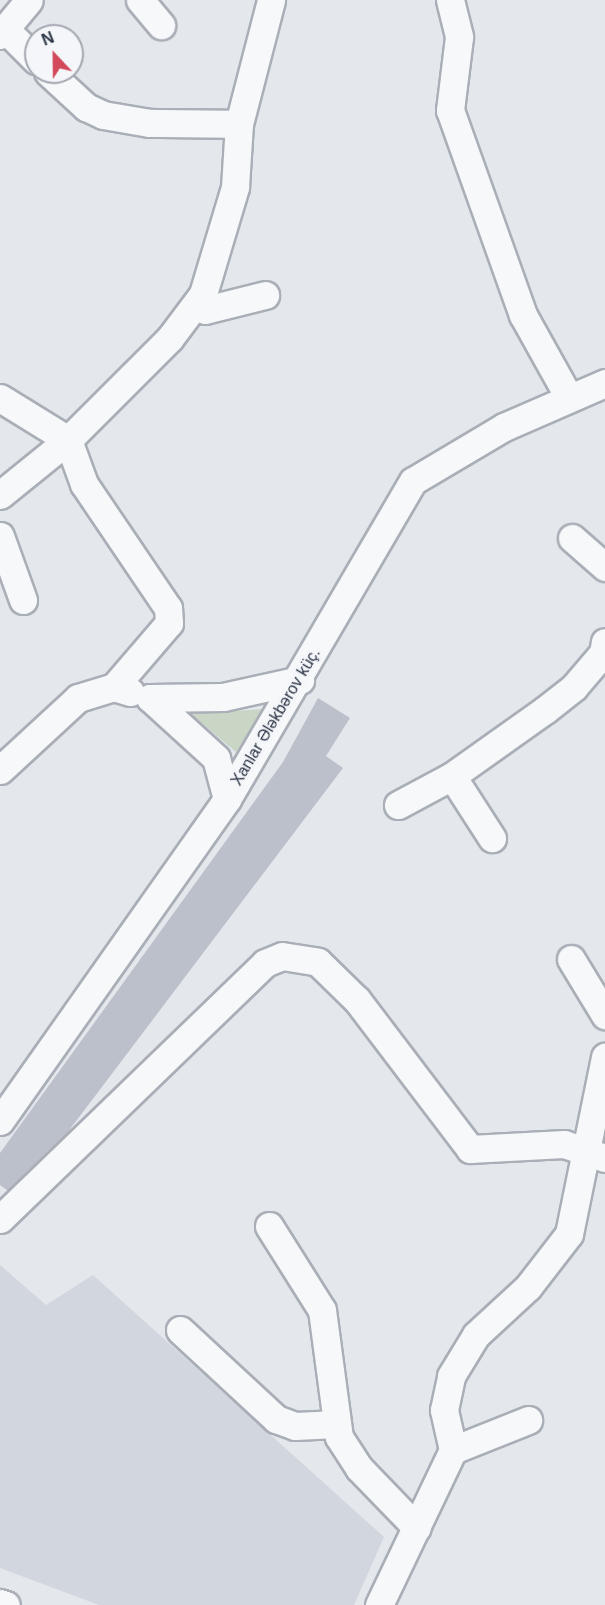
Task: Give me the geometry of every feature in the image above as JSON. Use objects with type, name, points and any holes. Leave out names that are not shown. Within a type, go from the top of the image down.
[{"type":"street","points":[[24,50],[2,32],[29,0]]},
{"type":"street","points":[[140,0],[161,25]]},
{"type":"street","points":[[0,495],[68,440],[170,338],[203,294],[235,187],[239,124],[271,0]]},
{"type":"street","points":[[453,1],[459,37],[450,110],[523,315],[568,396]]},
{"type":"street","points":[[61,84],[86,107],[103,115],[150,123],[239,124]]},
{"type":"street","points":[[203,294],[205,310],[265,295]]},
{"type":"street","name":"Xanlar Ələkbərov küç.","points":[[0,1121],[227,799],[300,681],[413,481],[568,396],[605,384]]},
{"type":"street","points":[[0,398],[68,440],[84,484],[168,608],[169,623],[114,687]]},
{"type":"street","points":[[0,536],[23,600]]},
{"type":"street","points":[[572,538],[605,567]]},
{"type":"street","points":[[398,805],[452,776],[574,687],[603,653],[605,642]]},
{"type":"street","points":[[0,770],[61,710],[95,690],[114,687],[150,698],[223,697],[300,681]]},
{"type":"street","points":[[150,698],[216,758],[227,799]]},
{"type":"street","points":[[452,776],[492,838]]},
{"type":"street","points":[[0,1219],[265,963],[282,956],[318,962],[357,1000],[470,1149],[564,1144],[597,1154]]},
{"type":"street","points":[[571,959],[605,1015]]},
{"type":"street","points":[[379,1605],[453,1450],[444,1410],[451,1376],[476,1335],[528,1287],[569,1234],[597,1154],[605,1057]]},
{"type":"street","points":[[268,1226],[322,1310],[337,1424],[359,1468],[417,1528]]},
{"type":"street","points":[[180,1330],[276,1419],[295,1426],[337,1424]]},
{"type":"street","points":[[453,1450],[528,1420]]},
{"type":"street","points":[[0,1603],[6,1605]]},
{"type":"shaded area","points":[[0,1265],[46,1305],[93,1275],[384,1537],[354,1605],[99,1605],[0,1568]]},
{"type":"green space","points":[[264,709],[236,752],[191,714]]},
{"type":"building","points":[[318,698],[350,718],[326,756],[343,768],[18,1198],[0,1185],[0,1153],[283,762]]}]
